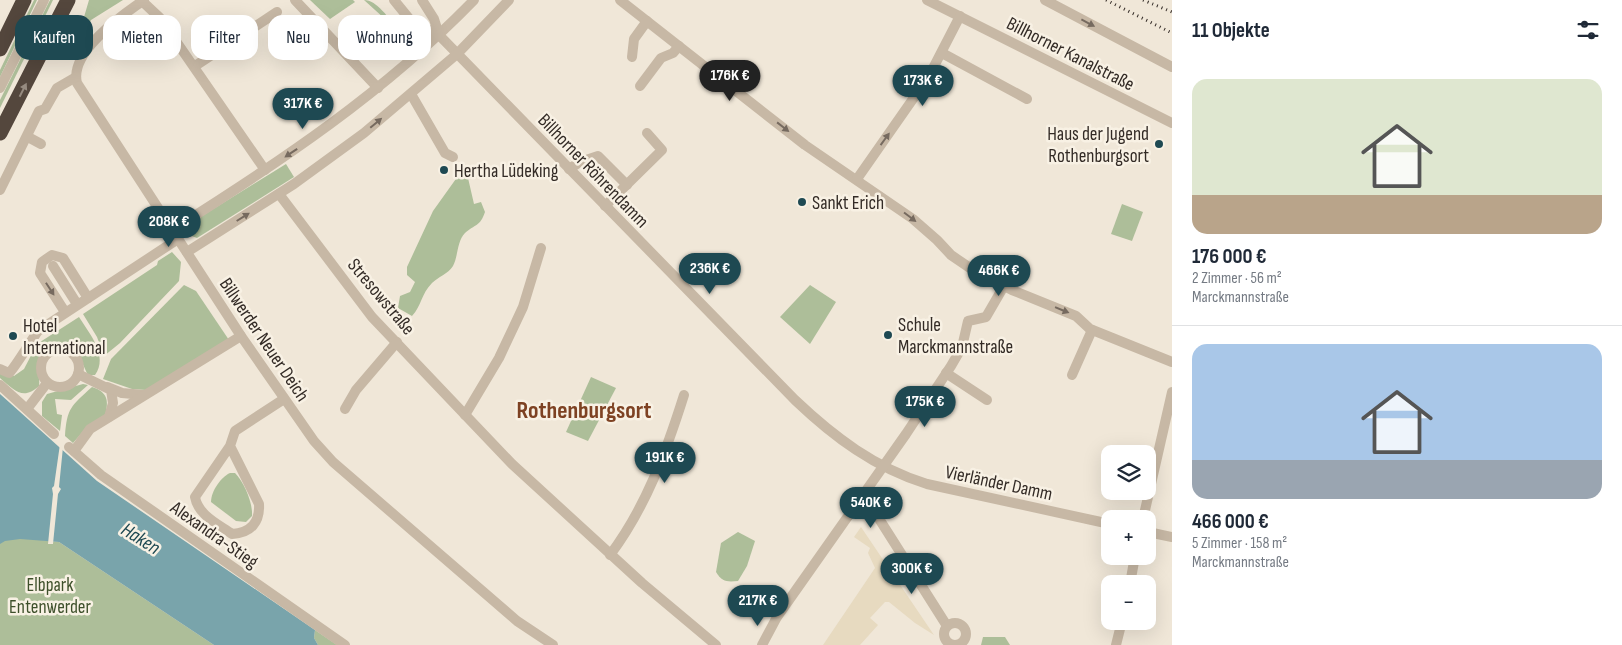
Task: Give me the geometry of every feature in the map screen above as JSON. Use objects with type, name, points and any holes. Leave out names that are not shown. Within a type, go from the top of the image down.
[{"type":"highway","points":[[0,49],[24,0]]},
{"type":"highway","points":[[0,133],[68,0]]},
{"type":"street","points":[[0,88],[44,0]]},
{"type":"street","points":[[0,190],[30,134],[39,111],[46,109],[57,88],[76,77],[88,50],[102,31],[123,13],[143,0],[160,18],[195,66],[265,170]]},
{"type":"street","points":[[295,0],[378,88]]},
{"type":"street","name":"Billhorner Röhrendamm","points":[[394,0],[411,21],[438,35],[810,414],[882,468]]},
{"type":"street","name":"Billhorner Röhrendamm","points":[[422,0],[434,19],[438,35]]},
{"type":"street","points":[[172,230],[265,170],[336,121],[378,88],[474,0]]},
{"type":"street","points":[[187,252],[332,158],[411,94],[456,54],[509,0]]},
{"type":"street","points":[[620,0],[805,145],[913,219],[951,255],[973,270],[1004,286],[1076,316],[1092,330],[1172,362]]},
{"type":"street","name":"Billhorner Kanalstraße","points":[[928,0],[944,4],[960,16],[1172,122]]},
{"type":"street","points":[[1045,0],[1172,67]]},
{"type":"street","points":[[195,66],[277,12]]},
{"type":"street","points":[[856,179],[906,111],[942,53],[960,16]]},
{"type":"street","points":[[632,57],[634,39],[647,21]]},
{"type":"street","points":[[640,86],[661,58],[673,53],[679,46]]},
{"type":"street","points":[[942,53],[1027,99]]},
{"type":"street","name":"Billwerder Neuer Deich","points":[[76,77],[77,83],[241,336],[314,441],[333,462],[517,621],[553,645]]},
{"type":"street","points":[[411,94],[445,153],[453,157]]},
{"type":"street","points":[[30,134],[41,144]]},
{"type":"street","points":[[605,206],[662,150],[647,134]]},
{"type":"street","points":[[569,169],[580,162],[598,156],[627,185]]},
{"type":"street","name":"Stresowstraße","points":[[279,194],[372,317],[512,464],[610,555],[716,645]]},
{"type":"street","points":[[0,369],[9,373],[13,370],[22,352],[38,331],[178,239]]},
{"type":"street","points":[[465,414],[499,358],[523,307],[541,248]]},
{"type":"street","points":[[65,312],[40,273],[42,262],[52,256],[63,258],[88,298]]},
{"type":"street","points":[[53,266],[77,304]]},
{"type":"street","points":[[762,645],[777,617],[864,495],[946,373],[962,347],[968,321],[986,317],[1004,286]]},
{"type":"street","points":[[1072,375],[1092,330]]},
{"type":"street","points":[[109,417],[241,336]]},
{"type":"street","points":[[345,409],[356,390],[397,342]]},
{"type":"street","points":[[54,350],[65,350],[73,355],[78,364],[78,374],[73,383],[63,387],[47,383],[42,375],[41,364],[47,354],[54,350]]},
{"type":"street","points":[[946,373],[987,400]]},
{"type":"street","points":[[78,374],[130,395],[145,395]]},
{"type":"street","points":[[26,409],[47,383]]},
{"type":"street","points":[[0,385],[54,434]]},
{"type":"street","points":[[106,386],[111,390],[114,403],[109,417]]},
{"type":"street","points":[[1145,510],[1172,392]]},
{"type":"street","points":[[610,555],[642,504],[657,473],[684,396]]},
{"type":"street","points":[[230,446],[259,504],[259,514],[255,523],[242,534],[232,534],[201,511],[196,504],[195,496],[230,446],[235,431],[284,399]]},
{"type":"street","name":"Alexandra-Stieg","points":[[109,417],[90,429],[72,449],[101,475],[345,645]]},
{"type":"street","name":"Vierländer Damm","points":[[882,468],[927,484],[1101,522]]},
{"type":"street","points":[[864,495],[948,626]]},
{"type":"street","points":[[1156,534],[1172,537]]},
{"type":"street","points":[[1116,645],[1120,630]]},
{"type":"green space","points":[[34,0],[37,0],[30,15],[27,15]]},
{"type":"green space","points":[[50,0],[53,0],[46,15],[42,15]]},
{"type":"green space","points":[[89,0],[123,0],[93,19],[93,15],[85,15]]},
{"type":"green space","points":[[310,0],[353,0],[355,2],[330,19],[328,15]]},
{"type":"green space","points":[[364,0],[374,3],[386,15],[381,15]]},
{"type":"green space","points":[[15,39],[15,46],[0,77],[0,70]]},
{"type":"green space","points":[[20,60],[24,60],[0,108],[0,100]]},
{"type":"green space","points":[[286,164],[294,177],[197,238],[186,234],[189,224]]},
{"type":"green space","points":[[458,176],[468,178],[474,204],[481,202],[485,212],[479,223],[462,236],[453,266],[428,287],[412,316],[398,308],[400,296],[410,292],[415,282],[407,275],[407,267],[433,211]]},
{"type":"green space","points":[[1122,204],[1143,212],[1132,241],[1111,234]]},
{"type":"green space","points":[[172,252],[181,262],[179,281],[120,343],[104,356],[97,337],[83,314],[157,265],[158,261]]},
{"type":"green space","points":[[184,285],[196,291],[229,340],[146,390],[132,389],[103,379],[111,359]]},
{"type":"green space","points":[[810,285],[836,302],[810,344],[780,317]]},
{"type":"green space","points":[[79,317],[92,337],[99,353],[99,368],[95,375],[88,375],[73,350],[68,347],[57,346],[51,347],[42,354],[37,366],[39,386],[28,393],[14,390],[0,378],[0,372],[14,376],[24,369],[37,344]]},
{"type":"green space","points":[[591,377],[616,388],[588,441],[566,432]]},
{"type":"green space","points":[[83,384],[88,385],[71,400],[55,399],[57,414],[62,415],[60,431],[42,416],[42,402],[47,394]]},
{"type":"green space","points":[[92,387],[104,394],[106,398],[105,416],[87,427],[73,443],[65,436],[69,413],[75,403]]},
{"type":"green space","points":[[230,473],[235,473],[238,477],[245,487],[249,499],[252,516],[246,522],[236,521],[211,502],[217,485]]},
{"type":"green space","points":[[738,532],[755,541],[747,566],[738,581],[725,581],[716,572],[721,543]]},
{"type":"green space","name":"Elbpark Entenwerder","points":[[0,535],[59,542],[214,645],[0,645]]},
{"type":"green space","points":[[315,630],[337,645],[318,645],[314,638]]},
{"type":"green space","points":[[983,637],[1005,637],[1010,645],[981,645]]},
{"type":"shaded area","points":[[861,527],[934,635],[915,623],[889,602],[885,602],[870,618],[878,625],[860,645],[823,645],[875,568],[868,553],[870,548],[854,537]]},
{"type":"water","name":"Haken","points":[[0,394],[97,481],[315,630],[314,638],[318,645],[214,645],[59,542],[20,539],[5,541],[0,544]]},
{"type":"pier","points":[[60,444],[63,447],[59,487],[61,489],[58,494],[53,544],[48,544],[52,488],[54,486]]},
{"type":"railway","points":[[1106,0],[1172,33]]},
{"type":"railway","points":[[1143,0],[1172,12]]},
{"type":"place","name":"Haus der Jugend Rothenburgsort","points":[[1159,144]]},
{"type":"place","name":"Hertha Lüdeking","points":[[444,170]]},
{"type":"place","name":"Sankt Erich","points":[[802,202]]},
{"type":"place","name":"Schule Marckmannstraße","points":[[888,335]]},
{"type":"place","name":"Hotel International","points":[[13,336]]},
{"type":"district","name":"Rothenburgsort","points":[[584,410]]}]
